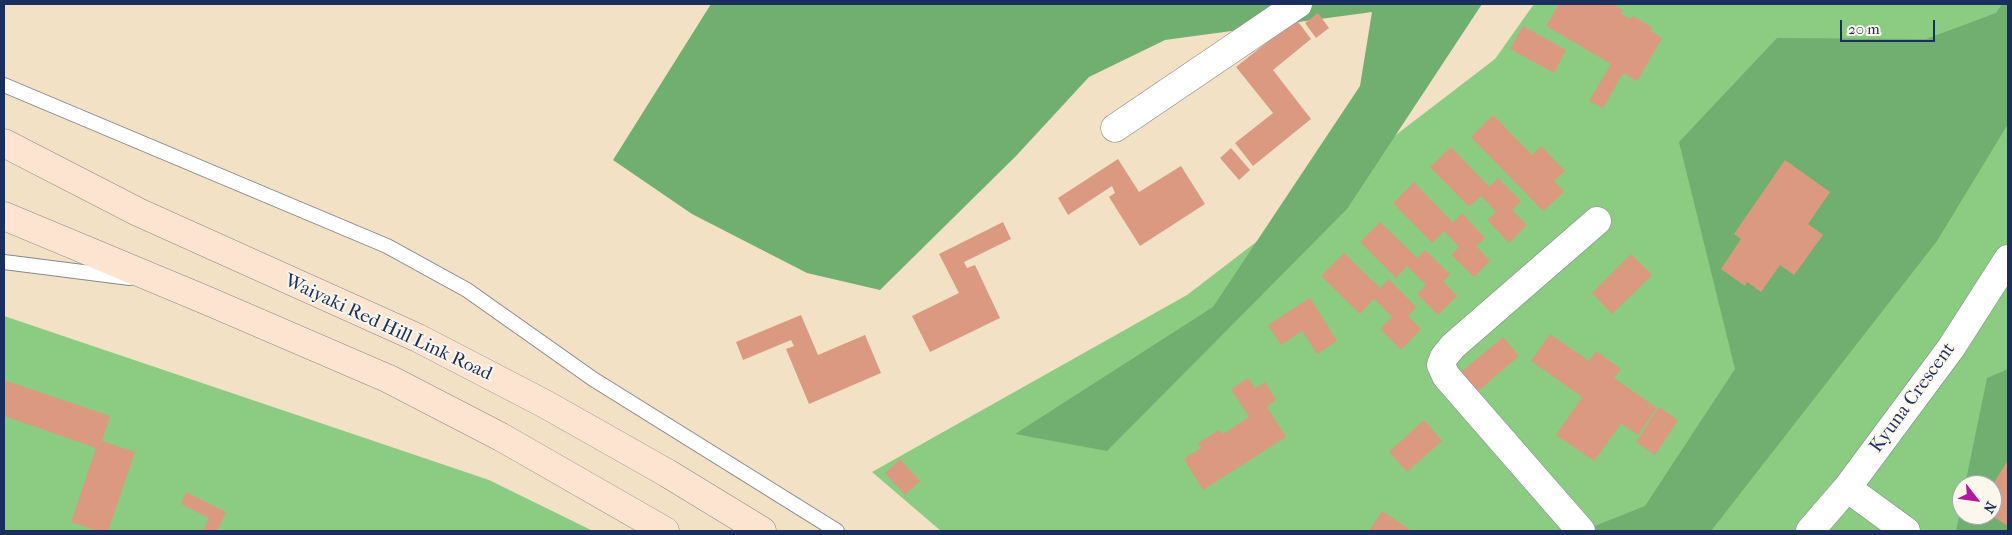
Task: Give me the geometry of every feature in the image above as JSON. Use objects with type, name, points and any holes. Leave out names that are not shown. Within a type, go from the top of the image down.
[{"type":"main road","name":"Waiyaki Red Hill Link Road","points":[[4,143],[138,212],[426,343],[545,404],[667,473],[762,531]]},
{"type":"main road","points":[[4,216],[389,379],[501,437],[664,531]]},
{"type":"street","points":[[1115,128],[1298,4]]},
{"type":"street","points":[[1581,531],[1446,376],[1440,365],[1453,346],[1597,221]]},
{"type":"street","name":"Kyuna Crescent","points":[[1810,531],[1847,488],[1951,348],[2008,259]]},
{"type":"street","points":[[1847,488],[1906,531]]},
{"type":"lane","points":[[4,85],[387,246],[467,290],[593,379],[837,531]]},
{"type":"lane","points":[[4,262],[163,282]]},
{"type":"green space","points":[[711,4],[1482,4],[1347,209],[1107,451],[1015,434],[1213,307],[1360,86],[1372,12],[1165,40],[1089,77],[1016,156],[880,290],[807,273],[692,214],[613,160]]},
{"type":"green space","points":[[1534,4],[2008,4],[2008,531],[941,531],[872,472],[1187,295],[1495,59]]},
{"type":"green space","points":[[2002,4],[2008,4],[2008,124],[1937,241],[1711,531],[1582,531],[1645,506],[1735,369],[1679,142],[1777,38],[1926,39],[1996,13]]},
{"type":"green space","points":[[4,316],[489,480],[593,531],[4,531]]},
{"type":"green space","points":[[2008,369],[2008,531],[1956,531],[1957,525],[2002,525],[2002,475],[1967,475],[1987,378]]},
{"type":"building","points":[[1559,4],[1597,4],[1602,6],[1604,4],[1612,4],[1623,10],[1621,14],[1630,19],[1633,16],[1653,28],[1650,30],[1662,38],[1637,81],[1623,73],[1603,108],[1589,101],[1611,64],[1546,26]]},
{"type":"building","points":[[1318,13],[1329,28],[1316,38],[1305,23]]},
{"type":"building","points":[[1296,19],[1311,39],[1273,70],[1311,119],[1253,166],[1235,143],[1273,113],[1236,67]]},
{"type":"building","points":[[1523,26],[1566,50],[1554,73],[1510,49]]},
{"type":"building","points":[[1493,115],[1532,155],[1541,146],[1565,171],[1554,181],[1564,192],[1543,211],[1471,137]]},
{"type":"building","points":[[1451,147],[1489,187],[1498,178],[1521,201],[1512,210],[1527,225],[1509,243],[1487,220],[1496,212],[1481,196],[1469,207],[1430,167]]},
{"type":"building","points":[[1231,148],[1250,170],[1239,180],[1220,158]]},
{"type":"building","points":[[1118,159],[1139,192],[1181,166],[1205,204],[1140,246],[1109,197],[1115,193],[1112,186],[1068,215],[1058,198]]},
{"type":"building","points":[[1785,160],[1830,192],[1808,224],[1823,235],[1794,275],[1780,265],[1761,292],[1747,282],[1745,286],[1721,269],[1741,239],[1734,234]]},
{"type":"building","points":[[1414,182],[1453,223],[1462,213],[1485,238],[1476,246],[1490,261],[1474,277],[1451,255],[1459,247],[1444,231],[1432,243],[1393,203]]},
{"type":"building","points":[[1003,222],[1011,239],[964,262],[967,268],[975,265],[1000,318],[930,352],[912,316],[959,293],[939,254]]},
{"type":"building","points":[[1380,222],[1417,258],[1425,250],[1450,274],[1443,281],[1457,296],[1438,315],[1417,294],[1426,285],[1407,266],[1396,278],[1360,242]]},
{"type":"building","points":[[1344,253],[1380,288],[1389,279],[1416,307],[1408,316],[1421,329],[1401,350],[1380,329],[1392,317],[1374,299],[1360,314],[1321,276]]},
{"type":"building","points":[[1631,254],[1652,275],[1612,314],[1592,293]]},
{"type":"building","points":[[1310,298],[1337,341],[1317,354],[1302,331],[1281,345],[1268,325]]},
{"type":"building","points":[[801,315],[818,355],[865,335],[881,373],[809,404],[786,349],[794,346],[791,340],[743,360],[736,342]]},
{"type":"building","points":[[1550,334],[1589,361],[1596,351],[1621,369],[1614,378],[1657,408],[1638,435],[1621,424],[1594,461],[1556,435],[1582,397],[1531,361]]},
{"type":"building","points":[[1503,337],[1519,356],[1477,392],[1461,372]]},
{"type":"building","points":[[1248,378],[1255,388],[1265,382],[1276,400],[1267,407],[1286,437],[1203,490],[1184,459],[1201,448],[1198,443],[1219,430],[1223,434],[1249,417],[1231,389]]},
{"type":"building","points":[[4,380],[110,416],[102,441],[135,452],[108,531],[98,531],[71,522],[96,448],[4,416]]},
{"type":"building","points":[[1659,407],[1678,420],[1655,455],[1636,442]]},
{"type":"building","points":[[1424,420],[1442,441],[1407,472],[1389,452]]},
{"type":"building","points":[[900,459],[920,481],[905,495],[885,473]]},
{"type":"building","points":[[2008,460],[2008,526],[2002,522],[2002,475],[1999,475]]},
{"type":"building","points":[[186,492],[226,512],[217,531],[203,531],[209,518],[181,504]]},
{"type":"building","points":[[1382,511],[1412,531],[1369,531]]}]
